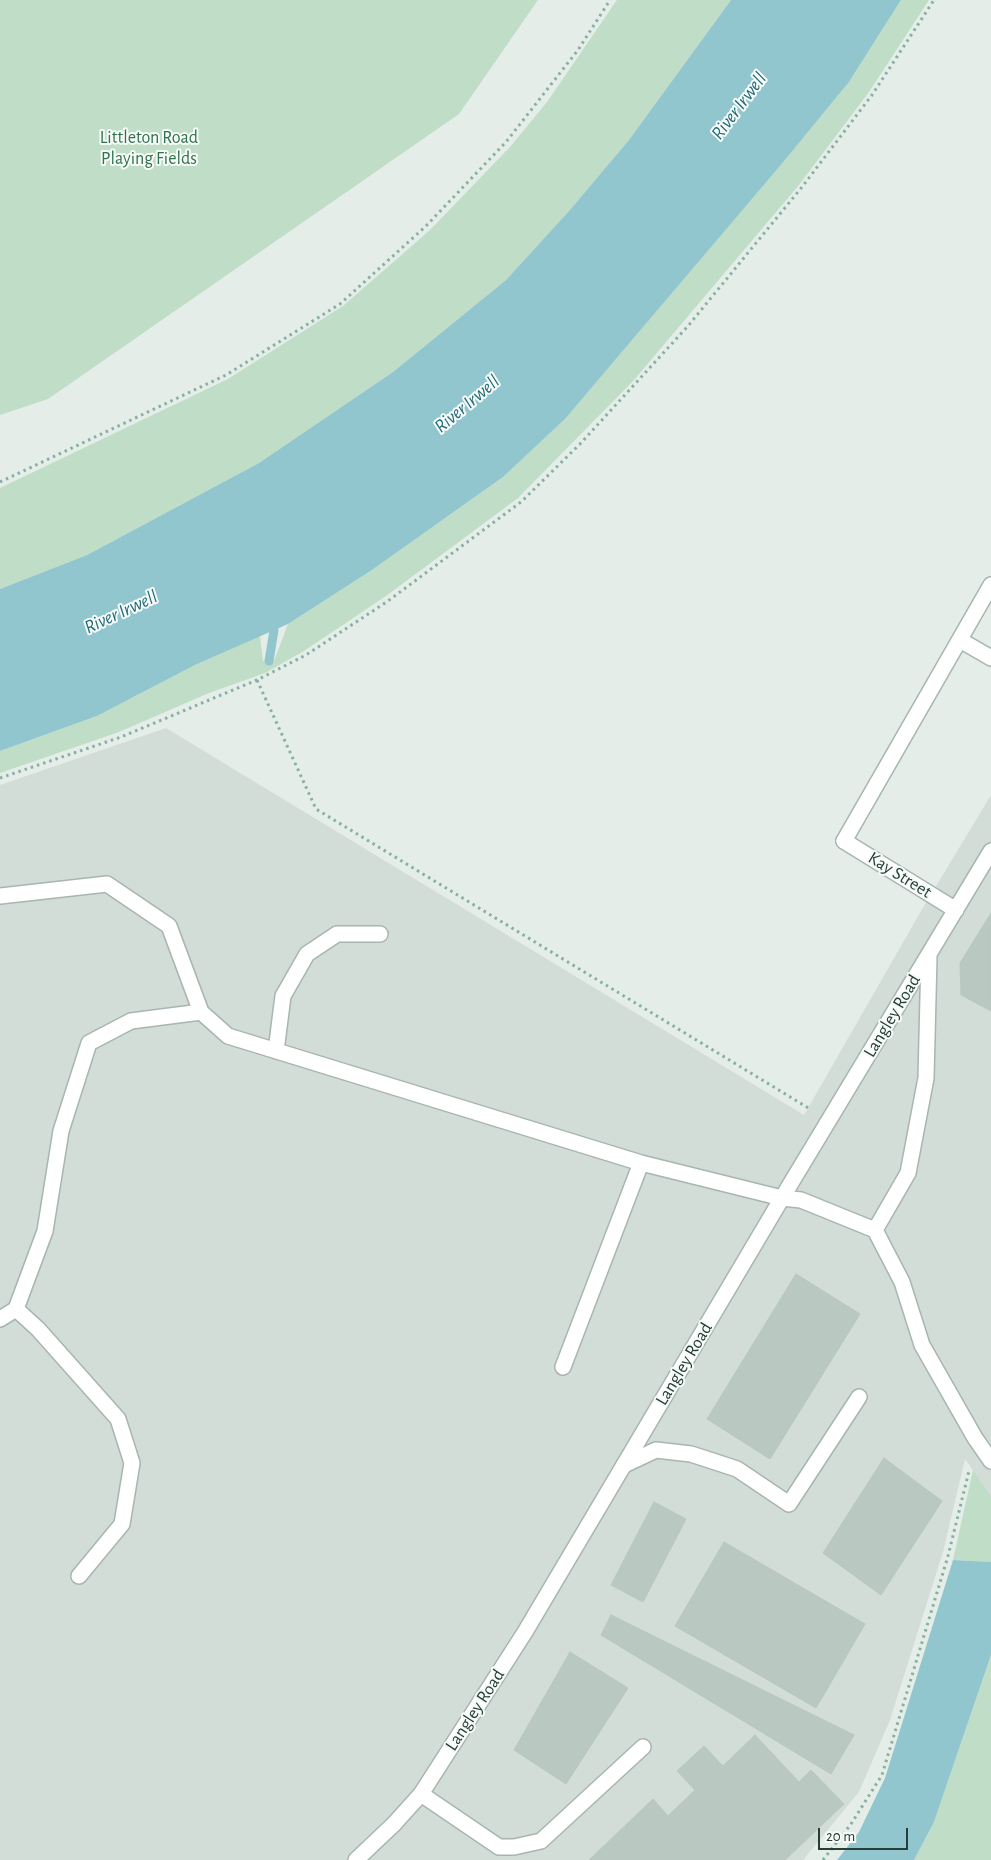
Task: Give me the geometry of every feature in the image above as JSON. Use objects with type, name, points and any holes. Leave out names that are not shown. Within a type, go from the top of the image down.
[{"type":"street","points":[[991,585],[960,640],[991,658]]},
{"type":"street","name":"Kay Street","points":[[956,910],[844,841],[960,640]]},
{"type":"street","name":"Langley Road","points":[[356,1860],[394,1824],[421,1794],[525,1632],[782,1198],[991,852]]},
{"type":"street","points":[[0,896],[107,884],[169,926],[200,1012],[228,1036],[641,1162],[782,1198],[801,1200],[876,1230],[902,1282],[922,1345],[987,1457]]},
{"type":"street","points":[[276,1051],[283,996],[306,954],[337,934],[380,934]]},
{"type":"street","points":[[876,1230],[908,1173],[926,1078],[929,954]]},
{"type":"street","points":[[0,1319],[16,1309],[45,1231],[62,1131],[88,1044],[132,1021],[200,1012]]},
{"type":"street","points":[[563,1367],[641,1162]]},
{"type":"street","points":[[16,1309],[38,1329],[118,1418],[132,1463],[122,1524],[79,1576]]},
{"type":"street","points":[[624,1465],[656,1450],[691,1454],[737,1469],[789,1504],[859,1397]]},
{"type":"street","points":[[421,1794],[499,1847],[514,1847],[541,1841],[643,1747]]},
{"type":"path","points":[[0,482],[226,375],[340,304],[426,226],[506,142],[578,50],[610,0]]},
{"type":"path","points":[[0,778],[121,737],[257,680],[306,655],[388,600],[521,502],[580,444],[688,326],[802,187],[872,95],[934,0]]},
{"type":"path","points":[[257,680],[316,808],[829,1121]]},
{"type":"path","points":[[823,1860],[850,1824],[882,1775],[948,1556],[975,1438]]},
{"type":"shaded area","points":[[166,728],[804,1115],[921,911],[991,795],[991,1496],[965,1459],[943,1552],[890,1720],[859,1792],[803,1860],[0,1860],[0,785]]},
{"type":"green space","name":"Littleton Road Playing Fields","points":[[0,0],[538,0],[459,114],[48,399],[0,415]]},
{"type":"green space","points":[[617,0],[731,0],[629,140],[569,211],[506,280],[393,372],[259,463],[87,555],[0,589],[0,488],[228,379],[343,306],[430,230],[510,147],[547,102]]},
{"type":"green space","points":[[901,0],[929,0],[869,92],[799,185],[634,380],[518,498],[386,596],[304,651],[265,673],[209,693],[119,732],[0,773],[0,751],[97,716],[195,665],[260,636],[263,661],[274,661],[288,624],[372,570],[503,477],[565,419],[780,166],[849,82]]},
{"type":"green space","points":[[973,1470],[991,1496],[991,1562],[953,1560]]},
{"type":"green space","points":[[991,1655],[991,1860],[914,1860],[934,1822]]},
{"type":"water","name":"River Irwell","points":[[731,0],[901,0],[849,82],[565,419],[503,477],[372,570],[288,624],[195,665],[97,716],[0,751],[0,589],[87,555],[259,463],[393,372],[506,280],[569,211],[629,140]]},
{"type":"water","points":[[953,1560],[991,1562],[991,1655],[934,1822],[914,1860],[837,1860],[859,1832],[885,1778]]},
{"type":"building","points":[[991,913],[991,1011],[961,995],[960,963]]},
{"type":"building","points":[[796,1274],[860,1314],[770,1459],[707,1419]]},
{"type":"building","points":[[884,1458],[942,1501],[881,1595],[823,1553]]},
{"type":"building","points":[[654,1502],[686,1519],[643,1602],[611,1585]]},
{"type":"building","points":[[724,1542],[865,1624],[816,1708],[675,1626]]},
{"type":"building","points":[[611,1615],[854,1735],[831,1774],[601,1635]]},
{"type":"building","points":[[570,1652],[628,1688],[566,1784],[514,1750]]},
{"type":"building","points":[[755,1735],[799,1782],[811,1770],[844,1804],[785,1860],[589,1860],[653,1799],[668,1816],[695,1790],[677,1771],[704,1746],[723,1766]]},
{"type":"waterway","points":[[269,661],[274,630],[271,620]]}]
